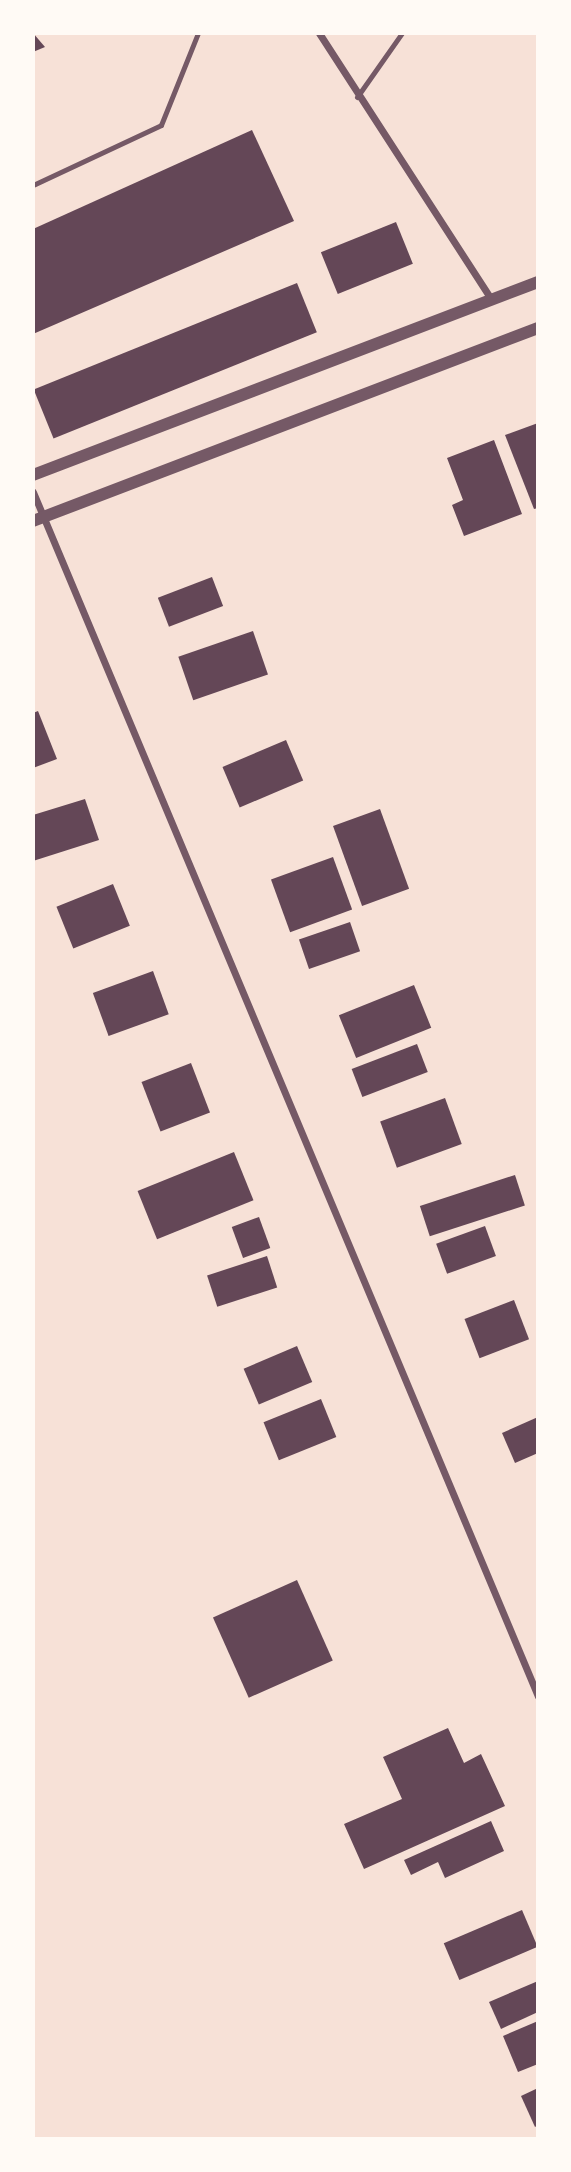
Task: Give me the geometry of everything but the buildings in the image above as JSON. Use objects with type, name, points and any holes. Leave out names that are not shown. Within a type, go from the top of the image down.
[{"type":"street","points":[[319,33],[357,97],[492,301]]},
{"type":"street","points":[[33,475],[538,282]]},
{"type":"street","points":[[39,518],[538,328]]},
{"type":"street","points":[[33,492],[39,518],[538,1696]]},
{"type":"lane","points":[[33,186],[161,125],[198,33]]},
{"type":"lane","points":[[357,97],[402,33]]}]
